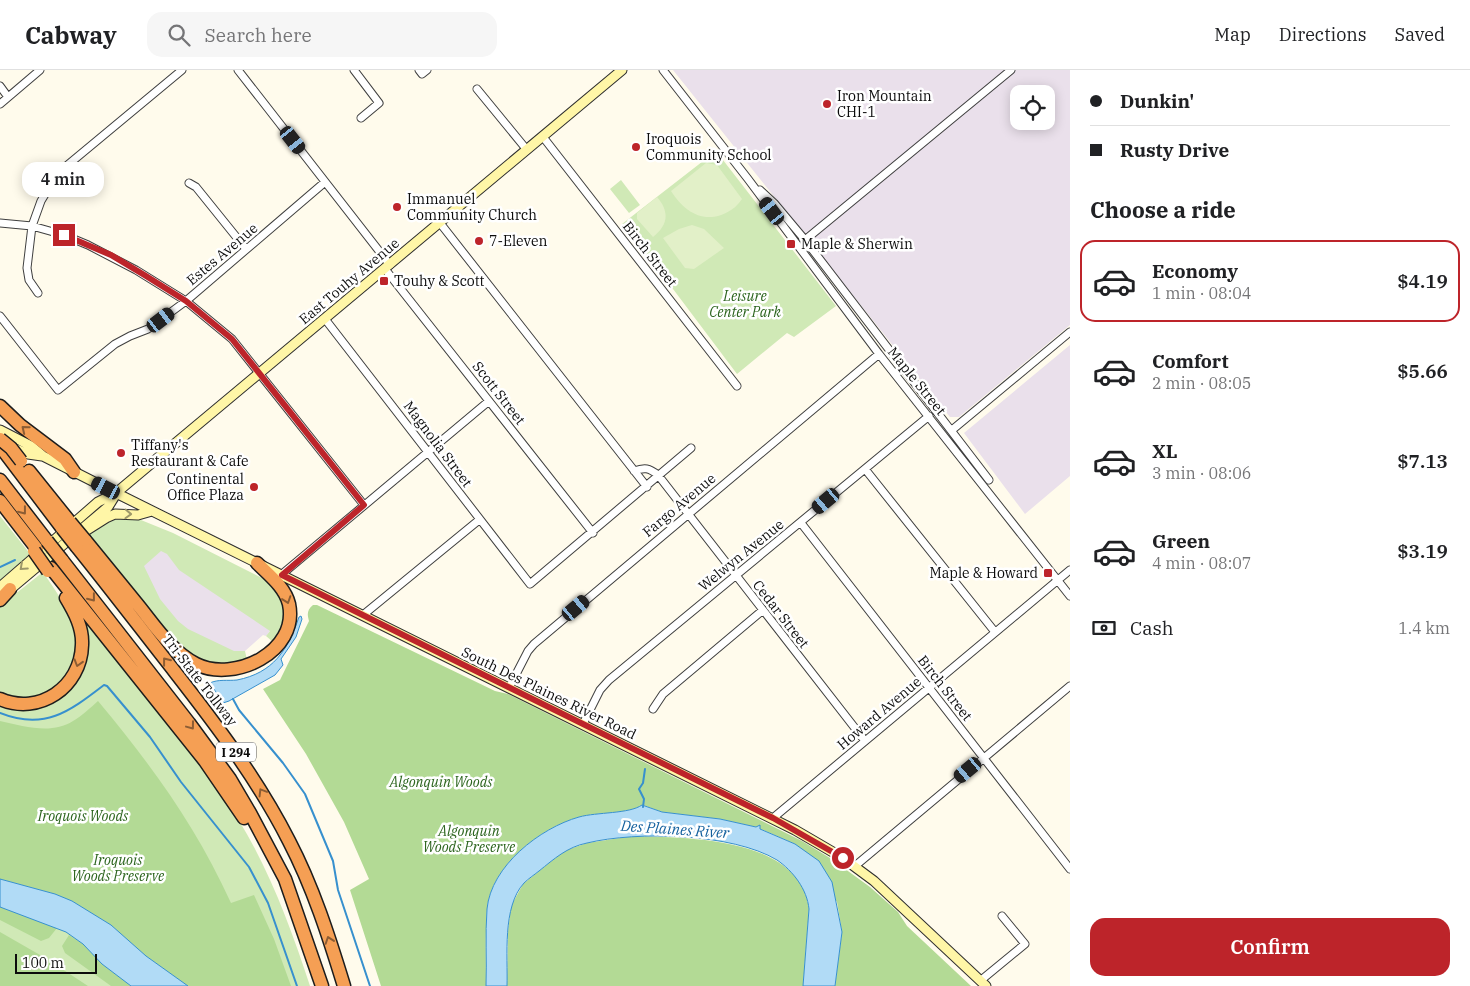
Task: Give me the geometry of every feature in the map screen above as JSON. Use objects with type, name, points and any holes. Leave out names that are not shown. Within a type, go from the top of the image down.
[{"type":"highway","points":[[0,406],[20,425],[65,459],[74,472]]},
{"type":"highway","points":[[0,440],[11,448],[66,525]]},
{"type":"highway","name":"Tri-State Tollway","points":[[3,450],[66,525],[252,777],[290,842],[324,923],[344,986]]},
{"type":"highway","name":"I 294","points":[[0,480],[189,723],[230,779],[285,879],[322,986]]},
{"type":"highway","points":[[0,501],[50,570],[205,761],[246,822],[274,858]]},
{"type":"highway","points":[[0,507],[35,550]]},
{"type":"highway","points":[[78,541],[163,637],[198,665],[217,669],[238,668],[258,662],[277,646],[287,627],[290,610],[286,595],[280,586],[257,563]]},
{"type":"highway","points":[[0,699],[7,702],[31,705],[45,701],[56,695],[68,684],[79,664],[82,647],[79,623],[50,570]]},
{"type":"highway","points":[[0,599],[5,588]]},
{"type":"main road","name":"East Touhy Avenue","points":[[5,588],[98,502],[116,493],[622,70]]},
{"type":"main road","name":"South Des Plaines River Road","points":[[0,430],[74,472],[773,818],[854,866],[886,891],[983,983]]},
{"type":"main road","name":"South Des Plaines River Road","points":[[0,440],[28,454],[43,456]]},
{"type":"main road","name":"East Touhy Avenue","points":[[5,588],[78,541],[108,507],[116,493]]},
{"type":"main road","points":[[78,541],[91,528],[115,514],[138,515],[152,511]]},
{"type":"street","points":[[0,104],[40,70]]},
{"type":"street","points":[[38,293],[29,280],[27,268],[32,226],[41,201],[58,173],[182,70]]},
{"type":"street","name":"Scott Street","points":[[238,70],[325,182],[489,401],[592,533]]},
{"type":"street","points":[[354,70],[379,104],[361,118]]},
{"type":"street","name":"Maple Street","points":[[663,70],[748,179],[879,354],[1070,596]]},
{"type":"street","points":[[805,240],[1011,70]]},
{"type":"street","points":[[0,86],[8,97]]},
{"type":"street","points":[[476,89],[527,150]]},
{"type":"street","name":"Birch Street","points":[[543,136],[737,386]]},
{"type":"street","name":"Maple Street","points":[[748,179],[774,204],[805,240],[989,480]]},
{"type":"street","name":"Estes Avenue","points":[[0,316],[58,390],[115,344],[148,329],[186,301],[325,182]]},
{"type":"street","points":[[189,183],[196,187],[246,249]]},
{"type":"street","points":[[440,222],[647,487]]},
{"type":"street","points":[[0,223],[32,226],[64,235],[111,255],[186,301],[232,339],[364,505]]},
{"type":"street","name":"Magnolia Street","points":[[325,319],[530,584],[592,533]]},
{"type":"street","points":[[952,430],[1070,332]]},
{"type":"street","name":"Fargo Avenue","points":[[509,688],[528,651],[534,644],[879,354]]},
{"type":"street","points":[[282,575],[489,401]]},
{"type":"street","name":"Welwyn Avenue","points":[[583,724],[600,690],[609,680],[929,416]]},
{"type":"street","points":[[592,533],[691,448]]},
{"type":"street","points":[[634,471],[643,467],[650,468],[658,476]]},
{"type":"street","points":[[865,469],[995,632]]},
{"type":"street","name":"Cedar Street","points":[[658,476],[865,741]]},
{"type":"street","points":[[363,615],[479,520]]},
{"type":"street","name":"Birch Street","points":[[801,523],[1070,869]]},
{"type":"street","name":"Howard Avenue","points":[[773,818],[1070,570]]},
{"type":"street","points":[[653,709],[663,694],[763,610]]},
{"type":"street","points":[[854,866],[1070,686]]},
{"type":"street","points":[[983,983],[1025,944],[1002,916]]},
{"type":"shaded area","points":[[673,70],[1070,70],[1070,325],[959,417],[950,417]]},
{"type":"shaded area","points":[[1070,345],[1070,476],[1025,514],[964,433]]},
{"type":"shaded area","points":[[120,524],[277,622],[266,636],[263,635],[245,651],[211,651],[175,629]]},
{"type":"green space","name":"Leisure Center Park","points":[[716,151],[836,306],[794,337],[787,333],[737,374],[622,224]]},
{"type":"green space","points":[[706,163],[717,165],[742,199],[732,209],[722,215],[713,217],[697,215],[690,211],[683,206],[671,191]]},
{"type":"green space","points":[[621,180],[640,205],[629,213],[610,189]]},
{"type":"green space","points":[[657,197],[664,208],[666,218],[662,228],[653,237],[637,219],[637,213]]},
{"type":"green space","points":[[692,225],[704,229],[724,248],[694,269],[685,268],[663,238],[679,229]]},
{"type":"green space","points":[[0,516],[31,555],[0,583]]},
{"type":"green space","points":[[120,517],[136,518],[173,533],[270,582],[280,592],[284,605],[283,619],[279,632],[273,642],[266,636],[270,631],[179,570],[167,554],[161,551],[144,566],[160,599],[178,621],[188,629],[234,651],[245,651],[247,660],[228,663],[210,662],[198,658],[181,647],[160,625],[87,535],[103,523]]},
{"type":"green space","points":[[43,572],[70,617],[75,633],[76,649],[66,677],[56,687],[44,694],[30,698],[15,697],[0,692],[0,606]]},
{"type":"green space","name":"Algonquin Woods","points":[[313,605],[317,605],[495,691],[508,694],[802,841],[830,858],[870,887],[898,912],[907,926],[971,986],[835,986],[842,932],[837,902],[795,844],[756,827],[720,819],[662,812],[643,805],[630,810],[586,815],[564,822],[534,840],[508,864],[498,878],[491,893],[487,909],[486,986],[381,986],[350,890],[369,879],[344,822],[306,754],[263,689],[280,680],[309,621],[308,612]]},
{"type":"green space","name":"Iroquois Woods Preserve","points":[[81,618],[187,747],[230,806],[250,839],[270,879],[310,986],[0,986],[0,702],[6,705],[70,687]]},
{"type":"green space","name":"Iroquois Woods","points":[[98,701],[137,749],[172,797],[203,848],[231,903],[254,895],[274,939],[291,986],[188,986],[146,956],[111,925],[72,901],[55,894],[0,879],[0,721],[28,727],[56,728],[76,719]]},
{"type":"green space","points":[[633,836],[682,838],[738,846],[764,854],[785,867],[801,885],[809,909],[803,986],[507,986],[508,932],[511,906],[523,884],[564,851],[587,843]]},
{"type":"green space","points":[[0,907],[57,928],[49,938],[41,941],[0,920]]},
{"type":"green space","points":[[0,932],[47,959],[88,986],[0,986]]},
{"type":"green space","points":[[69,935],[83,944],[102,964],[131,986],[111,986],[65,953],[62,946]]},
{"type":"water","points":[[301,616],[302,619],[296,637],[281,659],[283,665],[275,675],[223,703],[210,683],[250,677],[270,666],[284,650]]},
{"type":"water","name":"Des Plaines River","points":[[642,805],[662,812],[720,819],[756,827],[760,825],[760,829],[795,844],[819,861],[832,882],[842,932],[835,986],[803,986],[808,902],[798,881],[783,864],[758,851],[735,844],[684,837],[657,836],[608,839],[573,847],[524,883],[517,893],[509,918],[507,986],[486,986],[487,909],[491,893],[498,878],[508,864],[534,840],[564,822],[586,815],[629,810]]},
{"type":"water","points":[[0,879],[55,894],[72,901],[111,925],[146,956],[188,986],[131,986],[102,964],[83,944],[66,932],[0,907]]},
{"type":"waterway","points":[[0,567],[15,560]]},
{"type":"waterway","points":[[0,713],[30,720],[56,716],[80,703],[104,685],[107,686],[150,737],[181,782],[249,867],[268,903],[297,986]]},
{"type":"waterway","points":[[233,699],[239,710],[283,763],[305,794],[333,861],[338,890],[370,986]]},
{"type":"waterway","points":[[643,807],[644,799],[639,789],[643,783],[645,769]]},
{"type":"place","name":"Iron Mountain CHI-1","points":[[827,104]]},
{"type":"place","name":"Iroquois Community School","points":[[636,147]]},
{"type":"place","name":"Immanuel Community Church","points":[[397,207]]},
{"type":"place","name":"7-Eleven","points":[[479,241]]},
{"type":"place","name":"Maple & Sherwin","points":[[791,244]]},
{"type":"place","name":"Touhy & Scott","points":[[384,281]]},
{"type":"place","name":"Tiffany's Restaurant & Cafe","points":[[121,453]]},
{"type":"place","name":"Continental Office Plaza","points":[[254,487]]},
{"type":"place","name":"Maple & Howard","points":[[1048,573]]},
{"type":"route","points":[[64,235],[111,255],[146,276],[186,301],[232,339],[364,505],[282,575],[773,818],[843,858]]},
{"type":"park label","name":"Algonquin Woods Preserve","points":[[469,840]]}]
